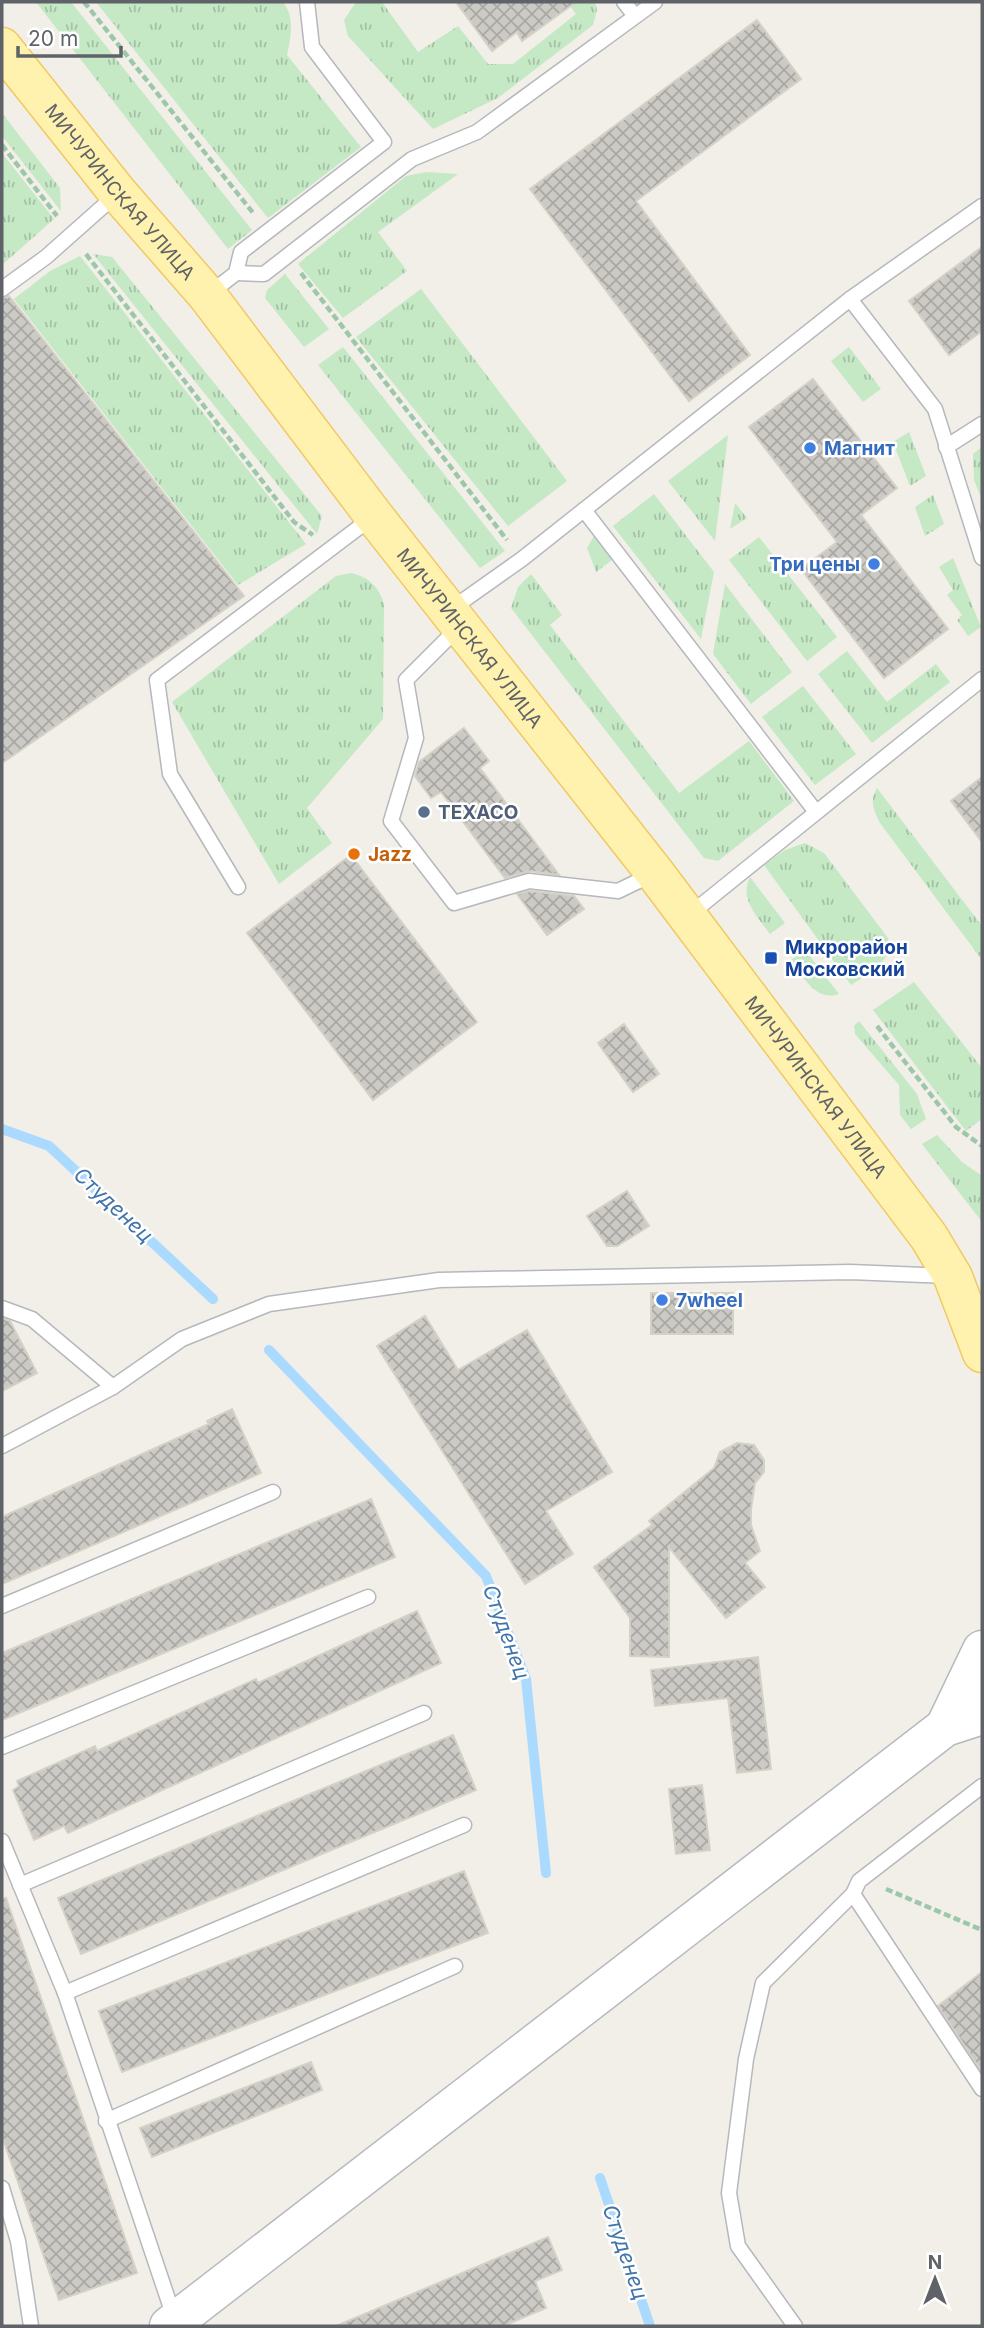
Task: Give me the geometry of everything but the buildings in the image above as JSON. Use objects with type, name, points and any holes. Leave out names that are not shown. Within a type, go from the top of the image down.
[{"type":"main road","name":"МИЧУРИНСКАЯ УЛИЦА","points":[[2,47],[118,193],[222,284],[374,516],[655,873],[685,918],[929,1237],[968,1279],[982,1353]]},
{"type":"main road","points":[[945,1727],[982,1650]]},
{"type":"main road","points":[[174,2325],[945,1727],[982,1715]]},
{"type":"lane","points":[[222,284],[241,252],[384,142],[312,47],[307,2]]},
{"type":"lane","points":[[624,2],[635,16]]},
{"type":"lane","points":[[222,284],[264,274],[412,159],[477,132],[655,2]]},
{"type":"lane","points":[[2,289],[118,193]]},
{"type":"lane","points":[[655,873],[618,891],[530,881],[454,903],[391,821],[416,738],[406,680],[455,618],[522,559],[850,299],[982,205]]},
{"type":"lane","points":[[850,299],[935,409],[982,558]]},
{"type":"lane","points":[[946,447],[982,424]]},
{"type":"lane","points":[[584,510],[816,812]]},
{"type":"lane","points":[[238,887],[170,774],[157,680],[334,549],[374,516]]},
{"type":"lane","points":[[685,918],[982,678]]},
{"type":"lane","points":[[2,1446],[113,1387],[182,1339],[270,1304],[439,1280],[850,1272],[968,1279]]},
{"type":"lane","points":[[2,1308],[32,1319],[113,1387]]},
{"type":"lane","points":[[2,1606],[273,1492]]},
{"type":"lane","points":[[2,1747],[368,1597]]},
{"type":"lane","points":[[20,1885],[424,1713]]},
{"type":"lane","points":[[795,2326],[738,2246],[729,2193],[746,2059],[763,1983],[853,1894],[859,1881],[982,1786]]},
{"type":"lane","points":[[65,1993],[464,1825]]},
{"type":"lane","points":[[2,1841],[65,1993],[174,2325]]},
{"type":"lane","points":[[853,1894],[982,2089]]},
{"type":"lane","points":[[106,2122],[455,1966]]},
{"type":"lane","points":[[2,2188],[18,2241],[32,2326]]},
{"type":"lane","points":[[2,2245],[18,2241]]},
{"type":"path","points":[[84,2],[268,231]]},
{"type":"path","points":[[2,145],[294,522],[334,549]]},
{"type":"path","points":[[288,257],[522,559]]},
{"type":"path","points":[[877,1026],[956,1127],[982,1146]]},
{"type":"path","points":[[853,1894],[886,1889],[982,1930]]},
{"type":"green space","points":[[36,2],[71,2],[252,230],[228,249]]},
{"type":"green space","points":[[96,2],[283,2],[291,21],[287,55],[361,147],[268,218]]},
{"type":"green space","points":[[356,2],[382,2],[418,52],[458,26],[488,64],[513,64],[576,14],[567,2],[595,2],[597,10],[593,25],[498,98],[433,129],[348,36],[344,20]]},
{"type":"green space","points":[[2,113],[60,188],[61,211],[2,136]]},
{"type":"green space","points":[[2,153],[54,219],[2,265]]},
{"type":"green space","points":[[426,172],[458,174],[378,232],[407,271],[343,318],[298,264],[406,176]]},
{"type":"green space","points":[[93,254],[112,257],[322,516],[317,534]]},
{"type":"green space","points":[[80,256],[306,544],[238,585],[14,299],[50,271]]},
{"type":"green space","points":[[285,274],[329,329],[304,347],[265,298],[267,290]]},
{"type":"green space","points":[[421,289],[567,481],[508,526],[356,337]]},
{"type":"green space","points":[[343,347],[505,551],[480,568],[318,365]]},
{"type":"green space","points":[[849,347],[881,389],[863,402],[831,361]]},
{"type":"green space","points":[[909,432],[926,476],[910,486],[893,442]]},
{"type":"green space","points":[[728,435],[715,541],[668,481]]},
{"type":"green space","points":[[982,447],[982,500],[974,480],[973,454]]},
{"type":"green space","points":[[654,494],[714,572],[701,639],[613,526]]},
{"type":"green space","points":[[933,495],[944,524],[925,536],[915,507]]},
{"type":"green space","points":[[735,503],[747,518],[730,529]]},
{"type":"green space","points":[[594,536],[612,560],[596,572],[587,548]]},
{"type":"green space","points":[[759,537],[837,637],[807,661],[729,560]]},
{"type":"green space","points":[[953,558],[981,627],[968,636],[957,620],[962,615],[947,595],[953,590],[939,567]]},
{"type":"green space","points":[[351,573],[372,584],[384,604],[383,719],[307,808],[332,843],[279,884],[172,702],[336,576]]},
{"type":"green space","points":[[531,574],[562,615],[550,625],[679,793],[749,741],[794,801],[718,861],[704,858],[511,608],[518,587]]},
{"type":"green space","points":[[725,584],[792,672],[751,704],[713,654]]},
{"type":"green space","points":[[847,651],[887,702],[936,664],[950,682],[872,743],[818,674]]},
{"type":"green space","points":[[803,686],[856,754],[815,785],[762,717]]},
{"type":"green space","points":[[877,788],[982,926],[982,960],[880,823],[873,801]]},
{"type":"green space","points":[[805,843],[824,853],[888,938],[888,953],[884,960],[851,985],[764,865],[785,850]]},
{"type":"green space","points":[[750,877],[785,923],[770,934],[748,900],[747,885]]},
{"type":"green space","points":[[805,950],[839,994],[823,994],[805,980],[791,960]]},
{"type":"green space","points":[[914,982],[982,1068],[982,1119],[966,1131],[873,1010]]},
{"type":"green space","points":[[859,1021],[917,1094],[926,1119],[911,1129],[900,1115],[899,1085],[855,1034],[854,1026]]},
{"type":"green space","points":[[937,1135],[962,1162],[982,1176],[982,1222],[922,1144]]},
{"type":"waterway","name":"Студенец","points":[[2,1129],[49,1146],[213,1299]]},
{"type":"waterway","name":"Студенец","points":[[269,1350],[486,1576],[526,1679],[546,1873]]},
{"type":"waterway","name":"Студенец","points":[[600,2178],[650,2326]]},
{"type":"place","name":"Магнит","points":[[810,448]]},
{"type":"place","name":"Три цены","points":[[874,564]]},
{"type":"place","name":"ТЕХАСО","points":[[424,812]]},
{"type":"place","name":"Jazz","points":[[354,854]]},
{"type":"place","name":"Микрорайон Московский","points":[[771,958]]},
{"type":"place","name":"7wheel","points":[[662,1300]]}]
